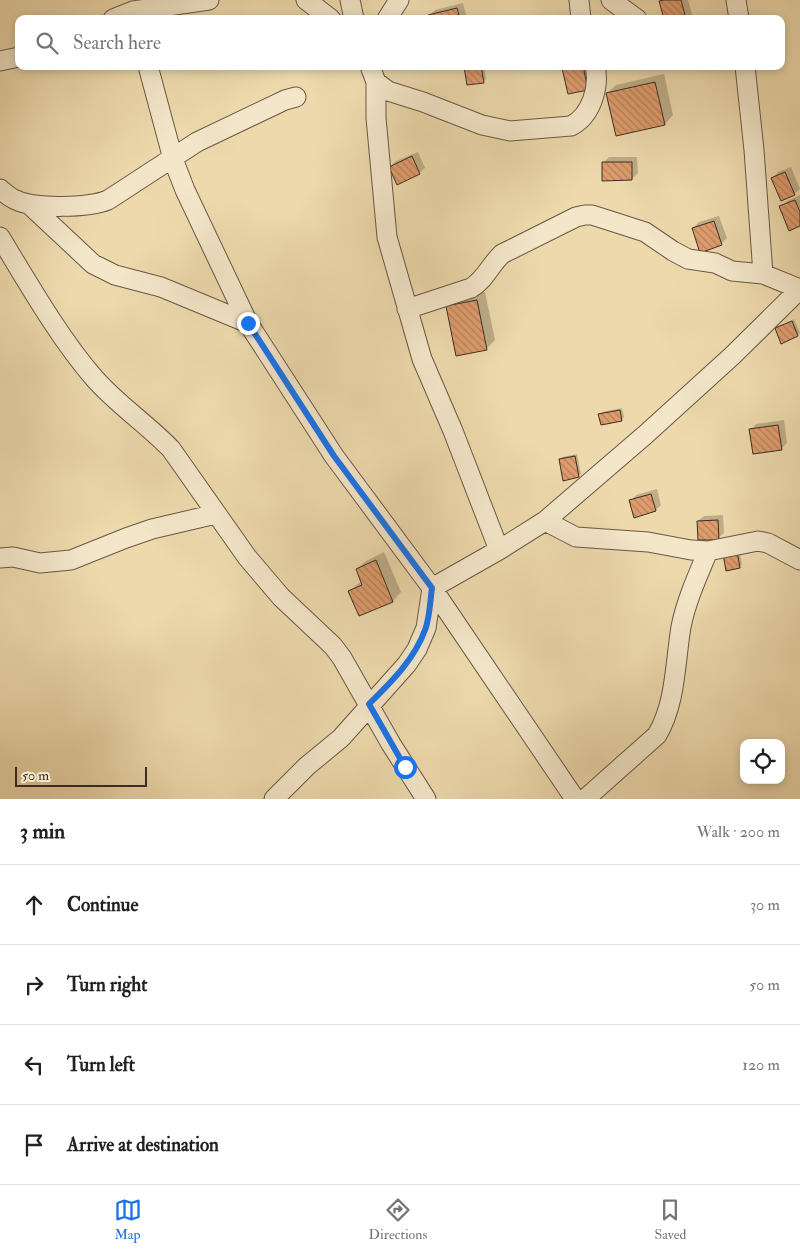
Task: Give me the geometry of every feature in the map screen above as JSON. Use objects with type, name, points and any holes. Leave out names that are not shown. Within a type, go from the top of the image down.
[{"type":"street","points":[[133,10],[209,0]]},
{"type":"street","points":[[306,0],[326,15]]},
{"type":"street","points":[[350,0],[353,15]]},
{"type":"street","points":[[390,15],[399,0]]},
{"type":"street","points":[[579,0],[581,15]]},
{"type":"street","points":[[611,0],[632,15]]},
{"type":"street","points":[[736,0],[738,15]]},
{"type":"street","points":[[0,62],[15,58]]},
{"type":"street","points":[[149,70],[173,159],[185,190],[248,323],[334,456],[432,588],[575,799]]},
{"type":"street","points":[[373,74],[388,91],[396,95],[423,102],[482,125],[510,131],[571,126],[579,122],[585,115],[597,86],[595,70]]},
{"type":"street","points":[[745,70],[754,150],[763,274]]},
{"type":"street","points":[[373,74],[385,224],[406,309],[422,359],[453,431],[499,550]]},
{"type":"street","points":[[15,202],[86,206],[99,204],[173,159],[197,142],[285,100],[296,97]]},
{"type":"street","points":[[0,189],[93,264],[115,275],[161,287],[248,323]]},
{"type":"street","points":[[406,309],[471,288],[478,284],[496,259],[502,254],[585,214],[645,232],[688,259],[715,263],[732,271],[763,274],[800,289],[732,356],[645,435],[545,521],[432,588]]},
{"type":"street","points":[[0,237],[54,324],[95,380],[119,404],[171,449],[246,558],[296,612],[333,646],[346,664],[426,799]]},
{"type":"street","points":[[0,558],[13,558],[40,563],[71,560],[126,538],[184,520],[216,514]]},
{"type":"street","points":[[545,521],[576,537],[642,542],[679,549],[708,551],[758,541],[778,547],[800,560]]},
{"type":"street","points":[[586,799],[658,735],[664,724],[670,707],[682,626],[695,582],[708,551]]},
{"type":"street","points":[[274,799],[297,775],[340,738],[407,664],[417,649],[426,628],[432,588]]},
{"type":"building","points":[[681,0],[685,15],[663,15],[659,1]]},
{"type":"building","points":[[457,8],[459,15],[428,15]]},
{"type":"building","points":[[464,70],[482,70],[484,83],[467,85]]},
{"type":"building","points":[[562,70],[584,70],[588,90],[568,94]]},
{"type":"building","points":[[655,82],[665,125],[616,136],[606,93]]},
{"type":"building","points":[[412,156],[420,174],[397,185],[389,167]]},
{"type":"building","points":[[602,162],[632,162],[632,180],[602,181]]},
{"type":"building","points":[[785,172],[795,195],[781,201],[771,178]]},
{"type":"building","points":[[795,200],[800,212],[800,226],[789,231],[779,206]]},
{"type":"building","points":[[714,221],[722,245],[700,253],[692,228]]},
{"type":"building","points":[[477,300],[487,350],[456,356],[446,306]]},
{"type":"building","points":[[792,321],[798,336],[781,344],[775,328]]},
{"type":"building","points":[[620,410],[622,421],[601,425],[598,414]]},
{"type":"building","points":[[778,425],[782,450],[753,454],[749,429]]},
{"type":"building","points":[[575,456],[579,477],[563,481],[559,459]]},
{"type":"building","points":[[651,494],[656,511],[634,518],[629,500]]},
{"type":"building","points":[[718,520],[719,540],[698,540],[697,521]]},
{"type":"building","points":[[737,551],[740,568],[726,571],[723,554]]},
{"type":"building","points":[[376,560],[393,602],[359,616],[348,591],[362,585],[356,569]]},
{"type":"route","points":[[248,323],[334,456],[432,588],[426,628],[417,649],[389,685],[369,704],[405,767]]}]
